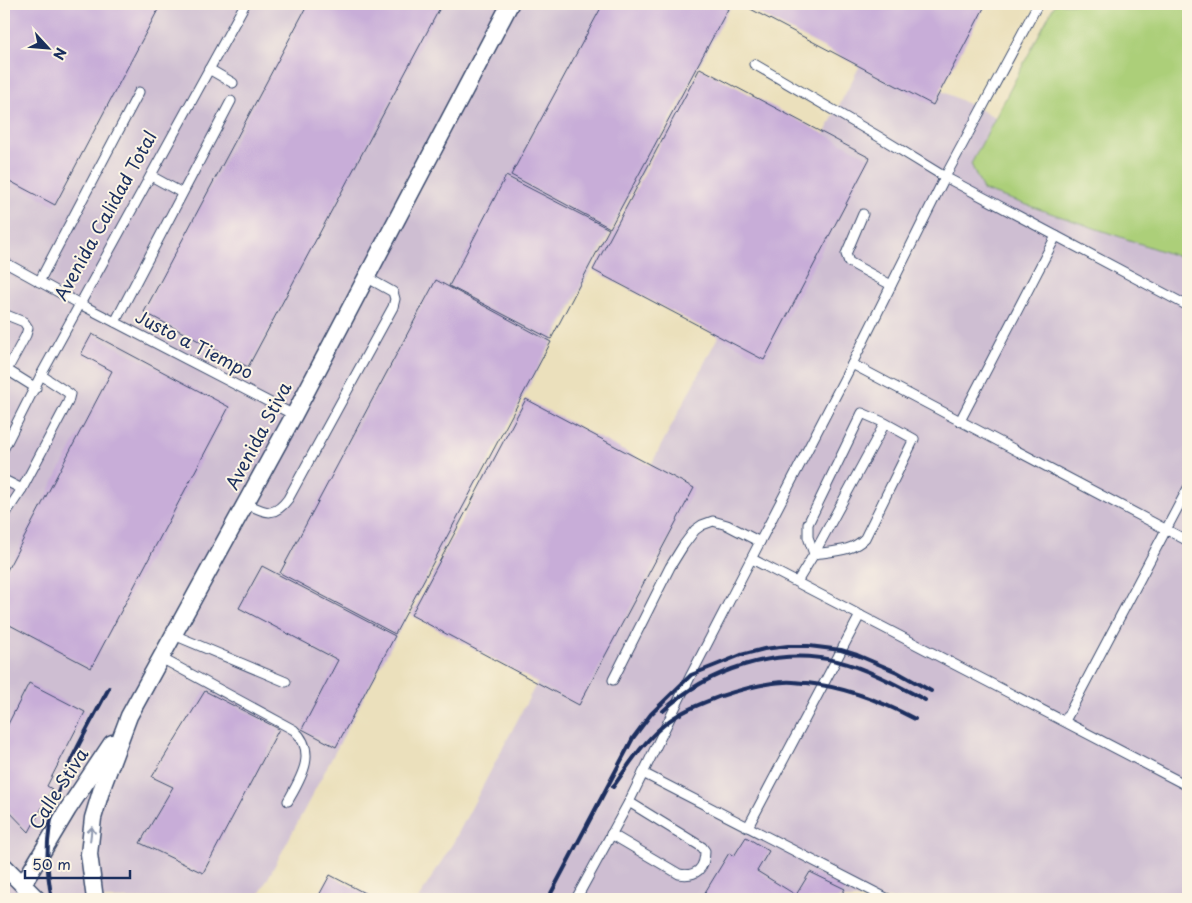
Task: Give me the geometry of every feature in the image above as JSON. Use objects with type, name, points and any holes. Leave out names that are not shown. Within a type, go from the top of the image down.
[{"type":"street","name":"Avenida Stiva","points":[[94,899],[89,854],[93,818],[129,716],[294,415],[510,4]]},
{"type":"street","name":"Calle Stiva","points":[[22,884],[129,716]]},
{"type":"street","points":[[4,866],[37,899]]},
{"type":"lane","name":"Avenida Calidad Total","points":[[5,442],[245,4]]},
{"type":"lane","points":[[576,899],[629,802],[691,675],[852,364],[945,177],[1038,4]]},
{"type":"lane","points":[[754,64],[945,177],[1188,306]]},
{"type":"lane","points":[[209,70],[232,84]]},
{"type":"lane","points":[[39,282],[139,92]]},
{"type":"lane","points":[[115,322],[231,101]]},
{"type":"lane","points":[[151,176],[182,193]]},
{"type":"lane","points":[[863,214],[846,254],[849,262],[891,285]]},
{"type":"lane","points":[[960,421],[1056,236]]},
{"type":"lane","name":"Justo a Tiempo","points":[[4,262],[80,304],[294,415]]},
{"type":"lane","points":[[245,504],[271,513],[276,511],[288,499],[393,307],[395,299],[393,292],[366,276]]},
{"type":"lane","points":[[4,314],[24,322],[28,328],[26,335],[6,369],[36,388]]},
{"type":"lane","points":[[852,364],[1188,541]]},
{"type":"lane","points":[[4,516],[22,489],[68,402],[70,394],[41,375]]},
{"type":"lane","points":[[862,413],[914,439],[865,538],[858,545],[851,548],[814,554],[808,537],[808,524],[862,413]]},
{"type":"lane","points":[[797,582],[885,423]]},
{"type":"lane","points":[[4,480],[22,489]]},
{"type":"lane","points":[[1065,721],[1188,488]]},
{"type":"lane","points":[[613,680],[670,568],[695,530],[713,521],[727,525],[760,542]]},
{"type":"lane","points":[[752,559],[1188,786]]},
{"type":"lane","points":[[748,827],[860,615]]},
{"type":"lane","points":[[174,635],[286,682]]},
{"type":"lane","points":[[161,658],[294,730],[302,737],[305,744],[306,762],[288,801]]},
{"type":"lane","points":[[643,773],[888,899]]},
{"type":"lane","points":[[611,834],[679,874],[688,876],[697,873],[703,865],[706,851],[702,847],[629,802]]},
{"type":"shaded area","points":[[4,4],[732,4],[257,899],[4,899]]},
{"type":"shaded area","points":[[866,54],[1188,211],[1188,899],[418,899],[453,843]]},
{"type":"green space","points":[[1055,4],[1188,4],[1188,260],[983,190],[971,164]]},
{"type":"building","points":[[4,4],[161,4],[55,205],[4,178]]},
{"type":"building","points":[[308,4],[442,4],[248,367],[144,312]]},
{"type":"building","points":[[603,4],[718,4],[728,9],[610,228],[511,175]]},
{"type":"building","points":[[741,4],[986,4],[933,105]]},
{"type":"building","points":[[700,68],[870,158],[764,360],[593,270]]},
{"type":"building","points":[[506,176],[609,229],[551,339],[449,286]]},
{"type":"building","points":[[436,280],[551,342],[395,634],[280,573]]},
{"type":"building","points":[[92,334],[229,407],[91,668],[4,622],[4,576],[112,371],[81,354]]},
{"type":"building","points":[[526,399],[694,488],[579,705],[411,615]]},
{"type":"building","points":[[262,566],[395,636],[336,747],[302,729],[338,660],[239,608]]},
{"type":"building","points":[[29,683],[85,712],[47,786],[52,789],[29,832],[4,806],[4,732]]},
{"type":"building","points":[[205,691],[279,729],[203,873],[140,843],[173,787],[152,777]]},
{"type":"building","points":[[746,837],[769,851],[757,871],[796,895],[810,872],[845,889],[838,899],[701,899],[729,853],[734,856]]},
{"type":"building","points":[[330,875],[376,899],[317,899]]},
{"type":"railway","points":[[548,899],[633,738],[651,714],[691,675],[741,655],[764,649],[809,646],[841,650],[857,655],[897,672],[931,691]]},
{"type":"railway","points":[[663,711],[681,696],[722,673],[767,659],[791,657],[814,657],[849,664],[925,700]]},
{"type":"railway","points":[[613,787],[643,747],[670,720],[706,702],[752,687],[787,682],[821,685],[863,696],[915,719]]},
{"type":"railway","points":[[52,899],[48,868],[48,840],[52,814],[59,789],[70,764],[109,688]]}]
